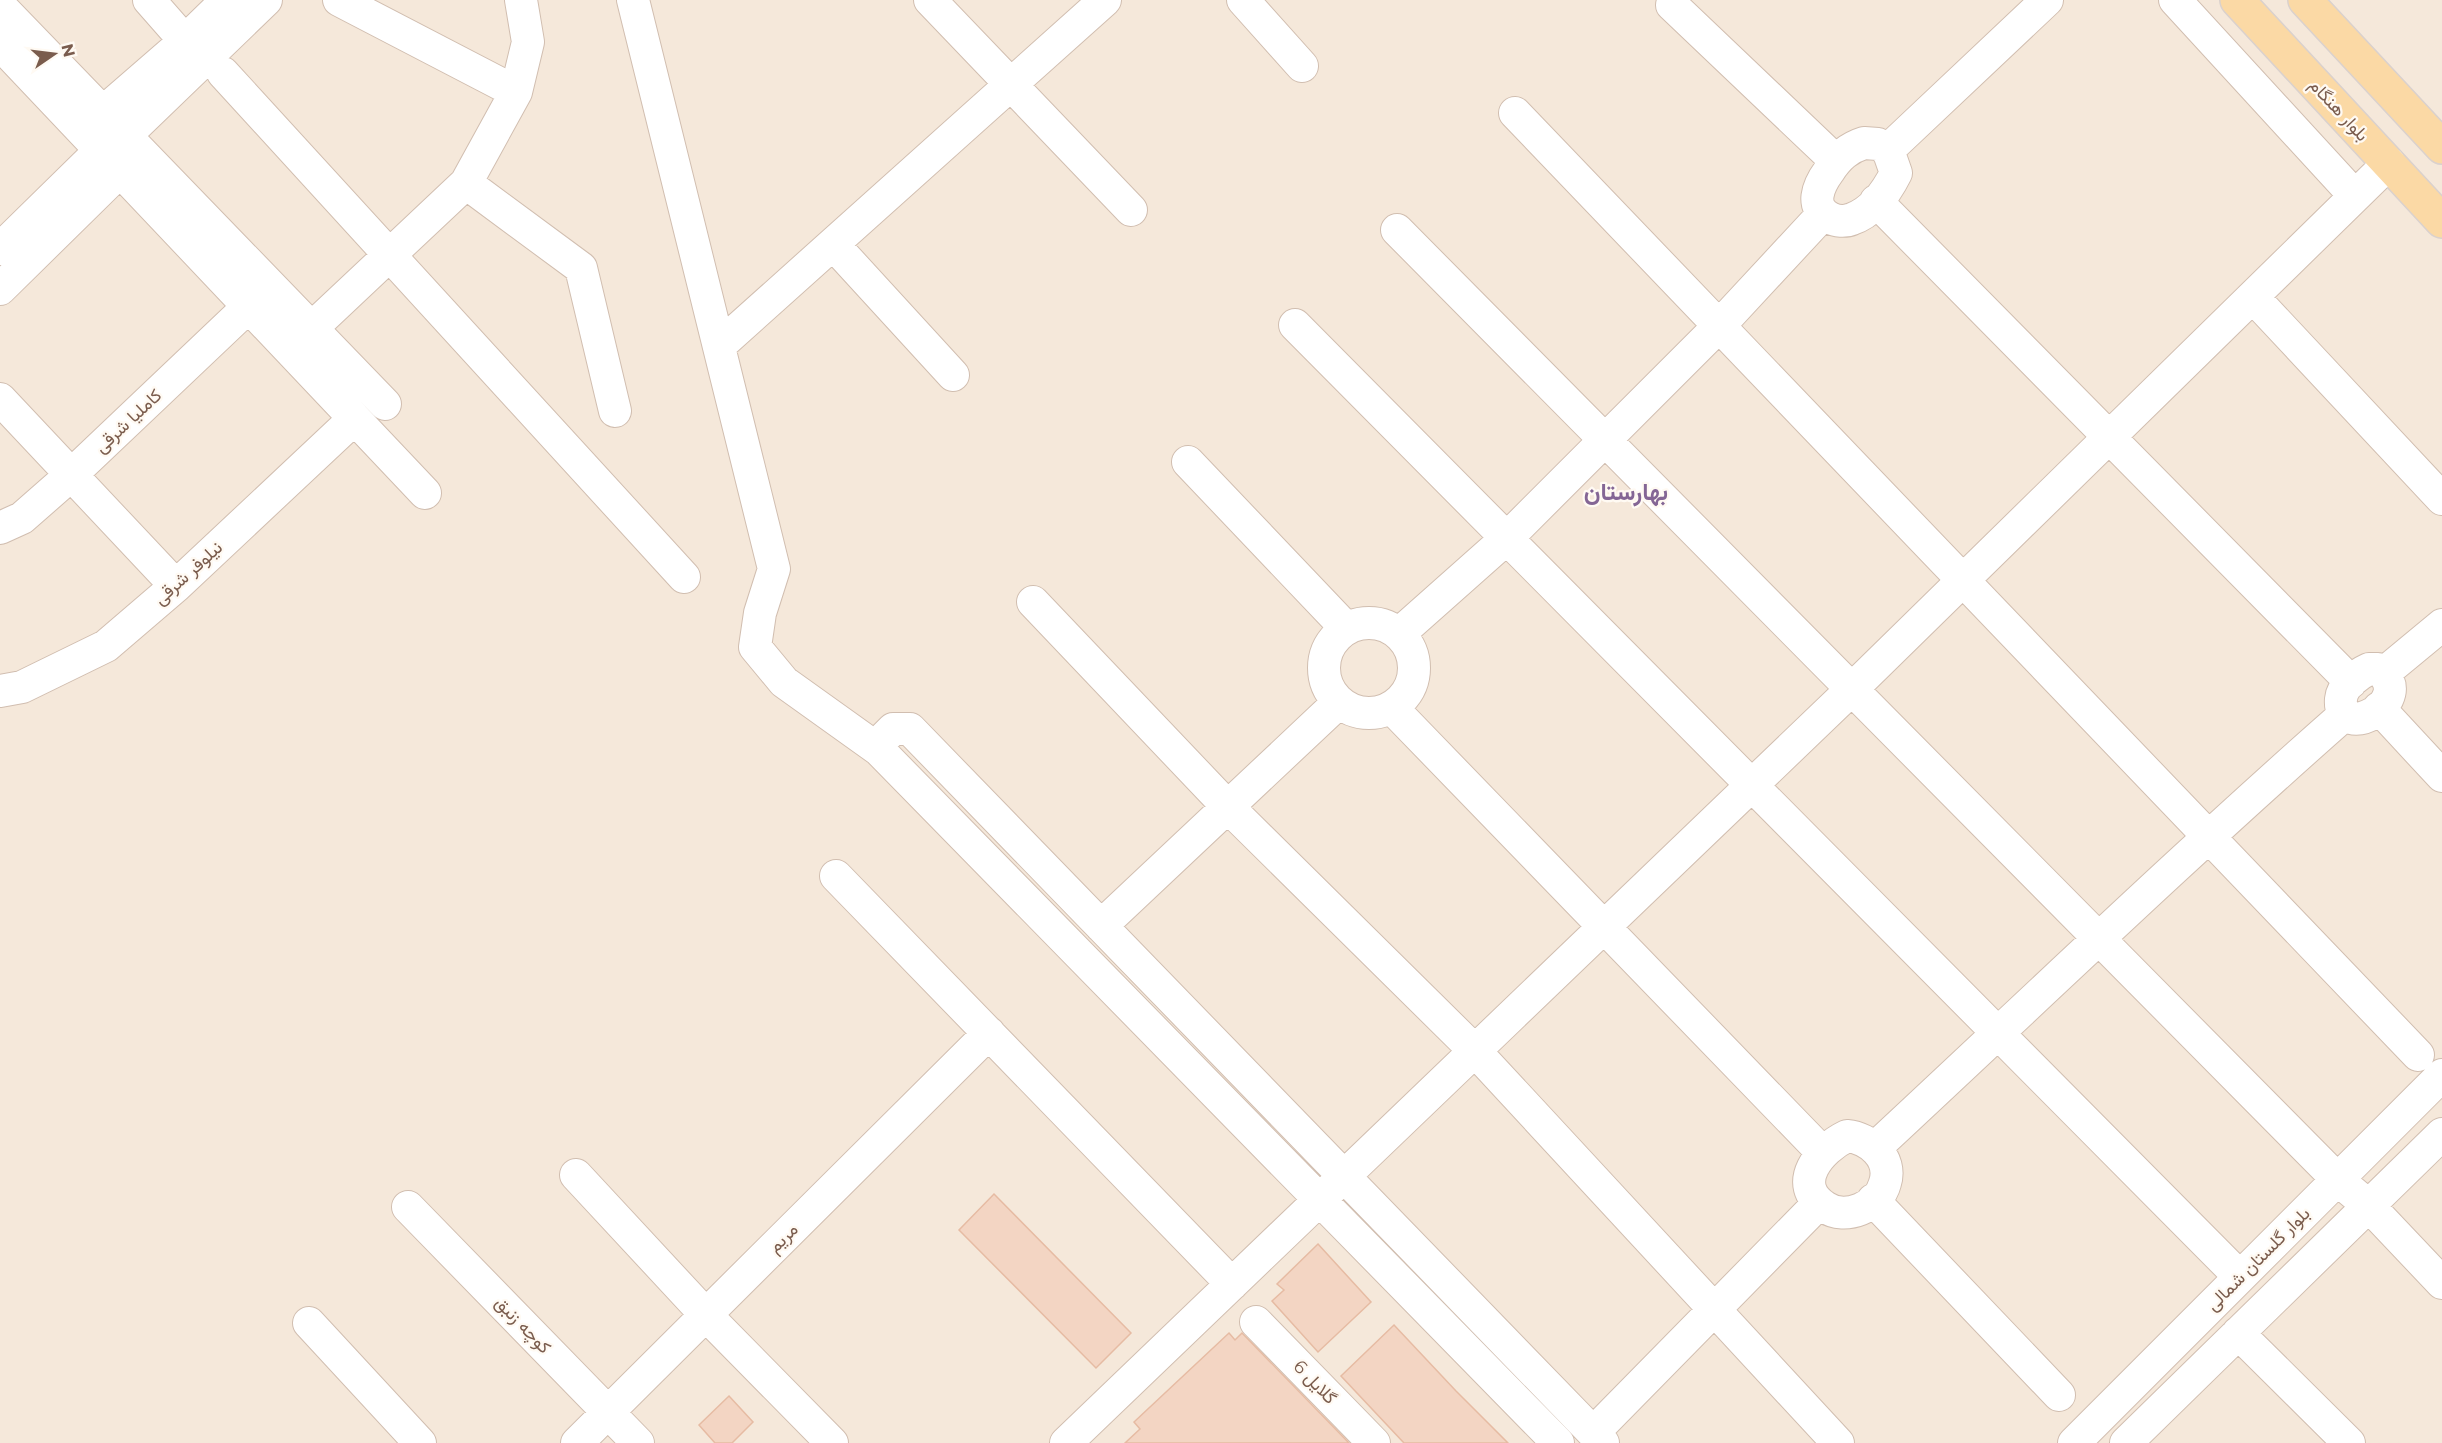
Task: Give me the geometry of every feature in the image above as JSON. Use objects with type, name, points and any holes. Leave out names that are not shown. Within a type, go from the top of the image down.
[{"type":"main road","name":"بلوار هنگام","points":[[2236,0],[2442,221]]},
{"type":"main road","points":[[2305,0],[2442,147]]},
{"type":"street","points":[[149,0],[185,41]]},
{"type":"street","points":[[102,113],[185,41],[226,0]]},
{"type":"street","points":[[0,289],[115,153],[266,0]]},
{"type":"street","points":[[339,0],[516,92]]},
{"type":"street","points":[[313,327],[466,183],[516,92],[528,42],[521,0]]},
{"type":"street","points":[[633,0],[774,569],[760,613],[755,646],[784,682],[879,750],[1558,1443]]},
{"type":"street","points":[[930,0],[1131,210]]},
{"type":"street","points":[[719,346],[1105,0]]},
{"type":"street","points":[[1243,0],[1302,66]]},
{"type":"street","points":[[1888,150],[2047,0]]},
{"type":"street","points":[[2175,0],[2355,196]]},
{"type":"street","points":[[1672,5],[1836,161]]},
{"type":"street","points":[[0,6],[102,113],[115,153],[249,306],[424,493]]},
{"type":"street","points":[[0,44],[115,153],[313,327],[385,404]]},
{"type":"street","points":[[223,73],[684,577]]},
{"type":"street","points":[[1515,113],[2418,1055]]},
{"type":"street","points":[[1864,143],[1878,144],[1888,150],[1896,173],[1876,201],[1864,213],[1850,220],[1836,221],[1823,214],[1816,202],[1818,188],[1836,161],[1852,147],[1864,143]]},
{"type":"street","points":[[0,249],[115,153]]},
{"type":"street","points":[[1066,1443],[1852,689],[2389,164]]},
{"type":"street","points":[[466,183],[581,268],[615,411]]},
{"type":"street","points":[[1876,201],[2351,682]]},
{"type":"street","points":[[1400,633],[1507,538],[1719,326],[1823,214]]},
{"type":"street","points":[[1397,230],[2338,1180],[2370,1207],[2442,1283]]},
{"type":"street","points":[[833,244],[953,375]]},
{"type":"street","points":[[2253,297],[2442,499]]},
{"type":"street","name":"کاملیا شرقی","points":[[0,528],[22,518],[71,475],[249,306]]},
{"type":"street","points":[[1295,325],[2240,1277]]},
{"type":"street","points":[[0,399],[176,586]]},
{"type":"street","name":"نیلوفر شرقی","points":[[0,691],[22,687],[106,646],[176,586],[354,419]]},
{"type":"street","points":[[1188,462],[1345,627]]},
{"type":"street","points":[[1033,602],[1228,807],[1475,1051],[1838,1443]]},
{"type":"street","points":[[1374,621],[1400,633],[1415,658],[1412,687],[1393,709],[1365,715],[1338,703],[1323,678],[1326,649],[1345,627],[1374,621]]},
{"type":"street","points":[[2384,674],[2442,625]]},
{"type":"street","points":[[2368,669],[2378,669],[2384,674],[2391,689],[2388,698],[2379,708],[2367,718],[2360,720],[2344,715],[2341,700],[2351,682],[2368,669]]},
{"type":"street","points":[[1101,926],[1338,703]]},
{"type":"street","points":[[2379,708],[2442,776]]},
{"type":"street","points":[[1393,709],[1822,1152]]},
{"type":"street","points":[[1875,1148],[2100,940],[2207,835],[2344,715]]},
{"type":"street","points":[[879,750],[884,738],[893,729],[910,729],[1598,1438],[1715,1310],[1819,1203]]},
{"type":"street","points":[[836,876],[1232,1284]]},
{"type":"street","name":"مریم","points":[[577,1443],[989,1033]]},
{"type":"street","name":"بلوار گلستان شمالی","points":[[2074,1443],[2442,1075]]},
{"type":"street","points":[[2126,1443],[2370,1207],[2442,1134]]},
{"type":"street","points":[[1847,1136],[1861,1138],[1875,1148],[1882,1158],[1887,1173],[1885,1185],[1873,1200],[1858,1212],[1844,1214],[1831,1211],[1819,1203],[1812,1191],[1810,1175],[1811,1166],[1822,1152],[1847,1136]]},
{"type":"street","points":[[576,1175],[706,1315],[832,1443]]},
{"type":"street","points":[[1873,1200],[2059,1395]]},
{"type":"street","name":"کوچه زنبق","points":[[408,1207],[639,1443]]},
{"type":"street","name":"گلایل 6","points":[[1256,1322],[1374,1443]]},
{"type":"street","points":[[309,1323],[420,1443]]},
{"type":"street","points":[[2238,1333],[2349,1443]]},
{"type":"shaded area","points":[[0,0],[2442,0],[2442,1443],[0,1443]]},
{"type":"building","points":[[994,1194],[1131,1333],[1096,1368],[959,1230]]},
{"type":"building","points":[[1318,1244],[1371,1302],[1318,1352],[1272,1301],[1284,1290],[1277,1284]]},
{"type":"building","points":[[1394,1325],[1508,1443],[1404,1443],[1341,1376]]},
{"type":"building","points":[[1229,1333],[1235,1340],[1242,1333],[1349,1443],[1125,1443],[1140,1429],[1134,1422]]},
{"type":"building","points":[[729,1396],[753,1422],[732,1443],[715,1443],[699,1425]]},
{"type":"district","name":"بهارستان","points":[[1626,491]]}]
